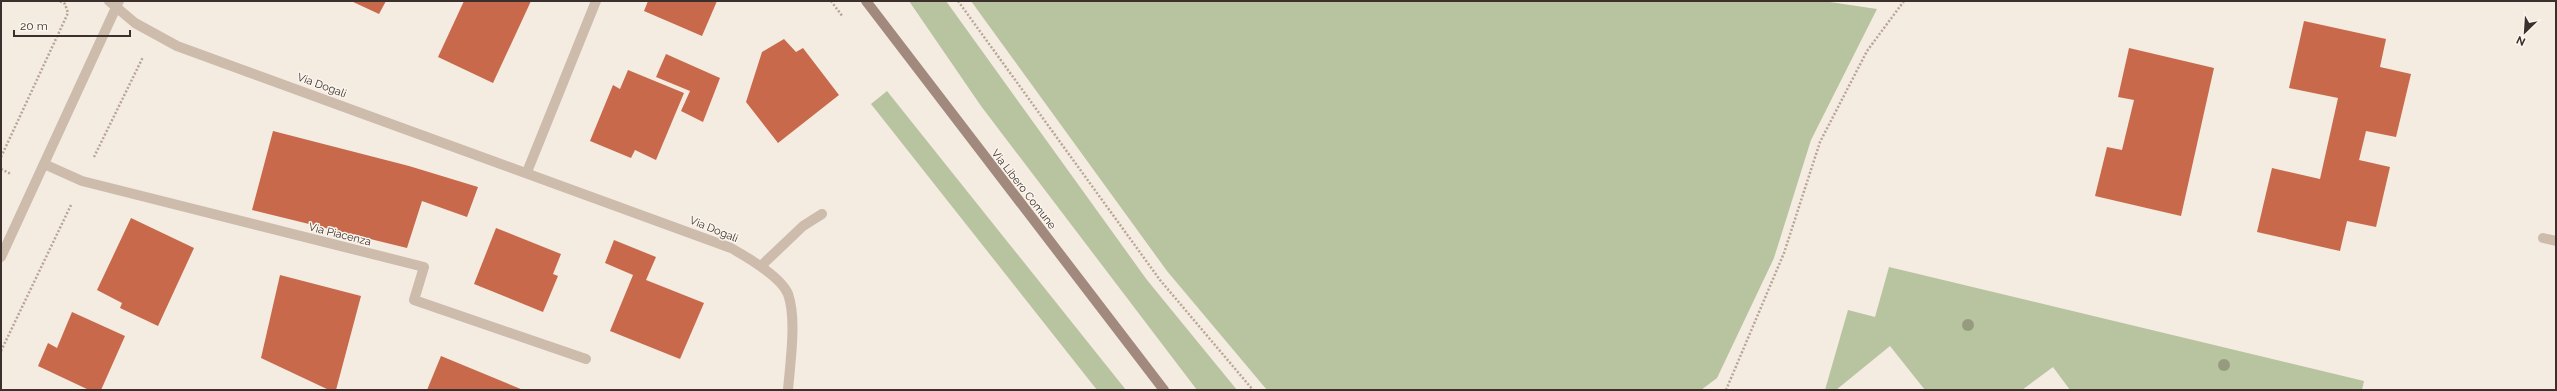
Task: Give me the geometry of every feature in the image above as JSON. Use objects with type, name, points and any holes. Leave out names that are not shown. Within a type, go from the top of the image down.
[{"type":"main road","name":"Via Libero Comune","points":[[866,1],[1164,390]]},
{"type":"street","points":[[528,172],[596,1]]},
{"type":"street","points":[[1,257],[115,3]]},
{"type":"street","name":"Via Dogali","points":[[115,3],[135,23],[177,46],[528,172],[731,248],[762,266],[788,294],[793,338],[788,390]]},
{"type":"street","name":"Via Piacenza","points":[[44,164],[82,182],[424,267],[414,300],[586,359]]},
{"type":"street","points":[[762,266],[804,226],[822,214]]},
{"type":"street","points":[[2543,238],[2556,241]]},
{"type":"path","points":[[1,157],[68,13],[65,4],[60,1]]},
{"type":"path","points":[[958,1],[1160,280],[1253,390]]},
{"type":"path","points":[[1726,390],[1784,253],[1820,142],[1867,51],[1904,1]]},
{"type":"green space","points":[[909,1],[946,1],[1147,280],[1237,390],[1197,390],[981,106]]},
{"type":"green space","points":[[971,1],[1823,1],[1877,9],[1811,140],[1774,258],[1717,378],[1701,390],[1267,390],[1167,271]]},
{"type":"green space","points":[[887,91],[1126,390],[1097,390],[871,104]]},
{"type":"green space","points":[[1889,267],[2364,381],[2362,390],[2070,390],[2053,367],[2022,390],[1925,390],[1890,346],[1836,390],[1825,390],[1848,310],[1875,317]]},
{"type":"building","points":[[351,1],[386,1],[379,14]]},
{"type":"building","points":[[464,1],[531,1],[493,83],[438,57]]},
{"type":"building","points":[[648,1],[717,1],[702,36],[644,11]]},
{"type":"building","points":[[2304,21],[2386,39],[2380,67],[2411,74],[2396,137],[2366,131],[2359,160],[2390,167],[2376,227],[2347,221],[2340,251],[2257,232],[2272,168],[2320,179],[2338,98],[2289,88]]},
{"type":"building","points":[[784,39],[796,52],[803,48],[839,95],[778,143],[746,102],[762,52]]},
{"type":"building","points":[[2129,48],[2214,68],[2181,216],[2095,196],[2107,147],[2122,150],[2134,100],[2118,97]]},
{"type":"building","points":[[666,54],[720,78],[703,122],[681,111],[690,91],[656,77]]},
{"type":"building","points":[[628,70],[684,93],[656,160],[635,150],[631,158],[590,141],[613,85],[620,89]]},
{"type":"building","points":[[273,131],[409,166],[478,187],[467,217],[422,201],[407,248],[252,210]]},
{"type":"building","points":[[131,218],[194,248],[158,326],[120,308],[122,303],[97,290]]},
{"type":"building","points":[[496,228],[561,254],[553,274],[558,276],[543,312],[474,284]]},
{"type":"building","points":[[614,240],[656,257],[646,280],[704,303],[680,359],[610,331],[633,275],[605,263]]},
{"type":"building","points":[[280,275],[361,296],[336,390],[329,390],[261,358]]},
{"type":"building","points":[[72,312],[125,336],[101,390],[89,390],[38,366],[48,343],[57,348]]},
{"type":"building","points":[[441,356],[523,390],[427,390]]}]
